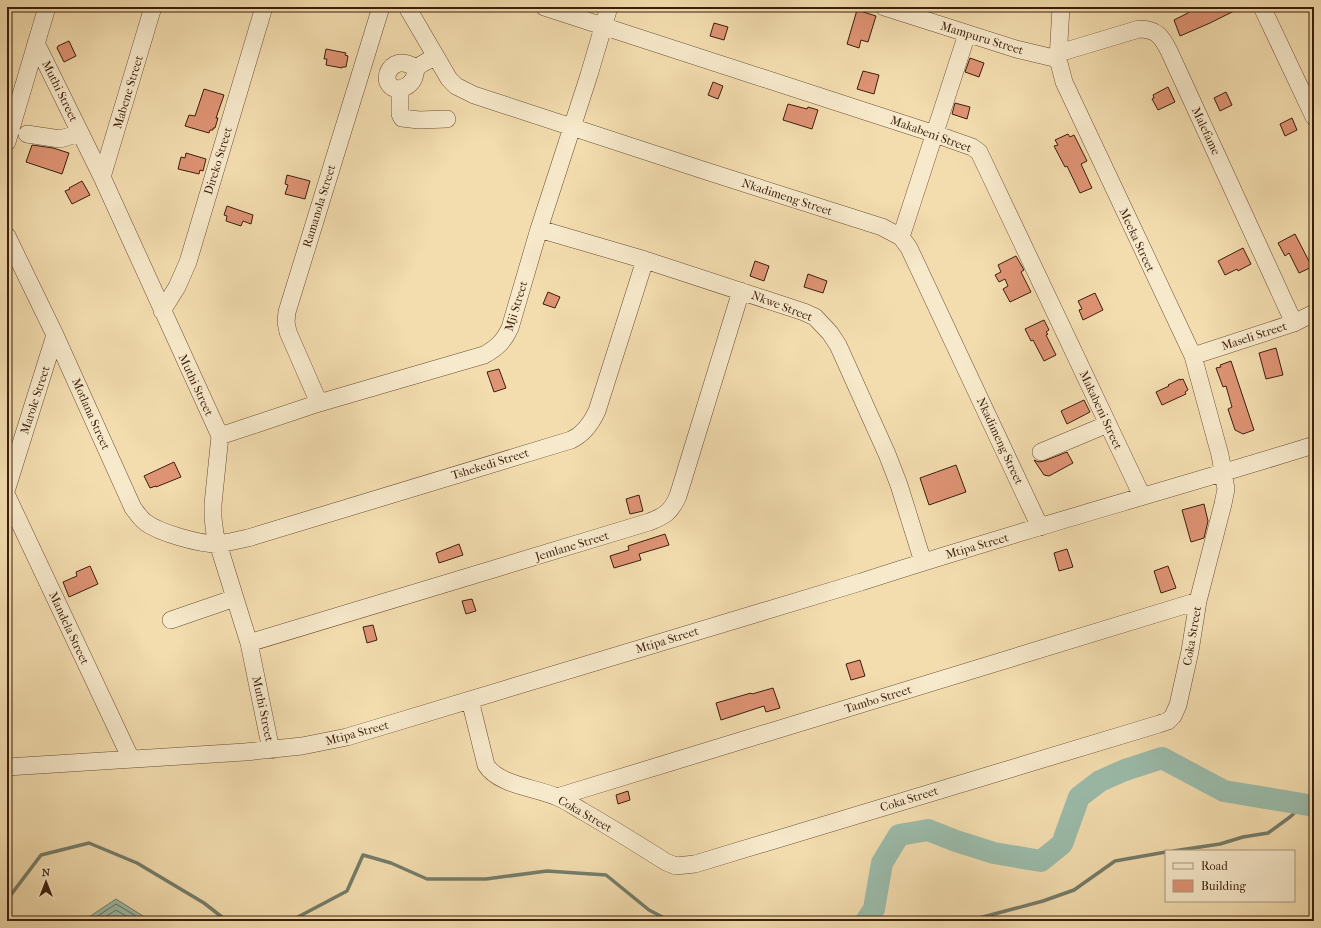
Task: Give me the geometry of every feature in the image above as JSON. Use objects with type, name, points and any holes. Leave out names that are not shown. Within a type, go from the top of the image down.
[{"type":"street","points":[[7,142],[47,7]]},
{"type":"street","name":"Mabene Street","points":[[102,177],[153,7]]},
{"type":"street","name":"Direko Street","points":[[162,311],[177,287],[188,262],[264,7]]},
{"type":"street","name":"Ramanola Street","points":[[319,403],[288,332],[286,322],[287,312],[381,7]]},
{"type":"street","name":"Nkadimeng Street","points":[[407,7],[449,79],[462,90],[709,172],[882,227],[901,237],[909,248],[1040,527]]},
{"type":"street","name":"Makabeni Street","points":[[544,7],[935,134],[972,147],[979,152],[1142,496]]},
{"type":"street","name":"Mji Street","points":[[220,436],[319,403],[484,355],[499,346],[506,337],[510,328],[538,229],[589,75],[609,7]]},
{"type":"street","name":"Mampuru Street","points":[[884,7],[1016,49],[1059,56]]},
{"type":"street","name":"Meeka Street","points":[[1061,7],[1059,56],[1064,82],[1193,356],[1224,473]]},
{"type":"street","points":[[1262,7],[1314,117]]},
{"type":"street","name":"Malefame","points":[[1059,56],[1139,29],[1146,29],[1159,34],[1294,323]]},
{"type":"street","points":[[901,237],[967,34]]},
{"type":"street","name":"Muthi Street","points":[[36,43],[102,177],[220,436],[213,518],[217,544],[249,643],[271,750]]},
{"type":"street","points":[[417,68],[404,62],[396,63],[388,72],[389,84],[394,88],[400,89],[407,86],[412,81],[417,68],[435,57]]},
{"type":"street","points":[[400,89],[400,114],[402,118],[419,120],[447,119]]},
{"type":"street","points":[[27,134],[60,140],[80,132]]},
{"type":"street","name":"Nkwe Street","points":[[538,229],[645,260],[804,312],[815,317],[830,333],[838,345],[887,454],[899,484],[923,562]]},
{"type":"street","name":"Motlana Street","points":[[7,236],[55,335],[133,508],[139,516],[155,528],[189,539],[217,544]]},
{"type":"street","name":"Tshekedi Street","points":[[217,544],[248,538],[571,440],[579,436],[593,421],[597,411],[645,260]]},
{"type":"street","name":"Jemlane Street","points":[[249,643],[641,525],[664,516],[673,507],[678,496],[741,291]]},
{"type":"street","name":"Maseli Street","points":[[1193,356],[1294,323],[1314,313]]},
{"type":"street","name":"Marole Street","points":[[7,488],[55,335]]},
{"type":"street","points":[[1040,452],[1108,424]]},
{"type":"street","name":"Mtipa Street","points":[[7,767],[271,750],[309,745],[347,737],[1314,445]]},
{"type":"street","name":"Coka Street","points":[[470,700],[483,758],[489,771],[494,775],[557,797],[666,862],[676,866],[696,864],[1168,721],[1173,716],[1178,705],[1190,651],[1198,600],[1226,489],[1224,473]]},
{"type":"street","name":"Mandela Street","points":[[7,496],[131,759]]},
{"type":"street","points":[[171,620],[235,598]]},
{"type":"street","name":"Tambo Street","points":[[557,797],[1198,600]]},
{"type":"water","points":[[116,899],[151,921],[83,921]]},
{"type":"building","points":[[1199,7],[1242,7],[1180,36],[1174,20]]},
{"type":"building","points":[[857,10],[876,16],[868,42],[861,40],[859,48],[847,44]]},
{"type":"building","points":[[714,23],[728,27],[724,40],[710,36]]},
{"type":"building","points":[[69,41],[76,56],[64,62],[57,48],[58,46]]},
{"type":"building","points":[[326,49],[346,53],[345,55],[348,56],[346,67],[342,68],[326,65],[327,59],[324,59]]},
{"type":"building","points":[[970,58],[984,63],[979,77],[965,72]]},
{"type":"building","points":[[863,71],[879,75],[874,94],[857,89]]},
{"type":"building","points":[[713,82],[723,86],[718,99],[708,95]]},
{"type":"building","points":[[1168,87],[1175,102],[1158,110],[1152,99],[1154,98],[1153,95]]},
{"type":"building","points":[[204,89],[224,95],[216,118],[218,118],[215,128],[210,130],[209,133],[185,126],[189,115],[195,116]]},
{"type":"building","points":[[1226,92],[1232,105],[1220,111],[1214,98]]},
{"type":"building","points":[[955,103],[970,107],[967,119],[952,114]]},
{"type":"building","points":[[788,104],[818,110],[812,129],[783,120]]},
{"type":"building","points":[[1292,118],[1297,130],[1285,136],[1280,124]]},
{"type":"building","points":[[1068,134],[1070,137],[1074,135],[1087,161],[1081,164],[1092,188],[1080,193],[1067,166],[1065,167],[1054,146],[1058,145],[1055,140]]},
{"type":"building","points":[[32,145],[53,148],[69,153],[62,174],[26,162]]},
{"type":"building","points":[[186,153],[206,159],[203,171],[200,170],[199,174],[178,169],[181,157],[185,158]]},
{"type":"building","points":[[287,175],[310,181],[305,199],[285,194],[288,185],[285,184]]},
{"type":"building","points":[[82,181],[90,195],[72,204],[65,191]]},
{"type":"building","points":[[227,206],[253,215],[251,224],[243,221],[241,226],[226,221],[227,216],[224,215]]},
{"type":"building","points":[[1295,234],[1312,267],[1299,273],[1289,253],[1285,256],[1278,243]]},
{"type":"building","points":[[1243,248],[1251,264],[1238,271],[1237,269],[1225,275],[1218,261]]},
{"type":"building","points":[[1016,256],[1024,270],[1021,272],[1031,292],[1010,302],[1003,289],[1008,286],[1005,279],[999,282],[995,275],[1001,272],[998,265]]},
{"type":"building","points":[[755,261],[769,266],[764,281],[750,276]]},
{"type":"building","points":[[808,274],[827,281],[823,293],[804,287]]},
{"type":"building","points":[[548,292],[560,297],[555,308],[543,304]]},
{"type":"building","points":[[1095,293],[1103,310],[1083,320],[1079,310],[1082,309],[1078,301]]},
{"type":"building","points":[[1044,320],[1049,330],[1046,332],[1048,334],[1046,335],[1056,355],[1044,361],[1033,340],[1031,341],[1025,329]]},
{"type":"building","points":[[1276,348],[1283,375],[1266,379],[1259,353]]},
{"type":"building","points":[[1231,361],[1254,430],[1243,434],[1235,430],[1228,409],[1232,407],[1226,386],[1223,387],[1216,368],[1221,367],[1220,365]]},
{"type":"building","points":[[499,369],[506,388],[494,392],[487,372]]},
{"type":"building","points":[[1180,379],[1183,379],[1188,390],[1185,392],[1186,394],[1162,405],[1156,392]]},
{"type":"building","points":[[1084,400],[1090,412],[1067,424],[1061,411]]},
{"type":"building","points":[[1067,452],[1073,463],[1049,476],[1044,475],[1034,460],[1039,462],[1044,461]]},
{"type":"building","points":[[174,462],[181,477],[150,488],[144,476]]},
{"type":"building","points":[[956,465],[966,492],[929,505],[920,478]]},
{"type":"building","points":[[639,495],[643,511],[630,514],[626,499]]},
{"type":"building","points":[[1204,504],[1208,521],[1204,538],[1191,542],[1182,510]]},
{"type":"building","points":[[665,534],[669,545],[639,554],[641,560],[614,568],[610,556],[629,550],[628,546]]},
{"type":"building","points":[[459,544],[463,555],[439,563],[436,553]]},
{"type":"building","points":[[1067,549],[1073,567],[1059,571],[1054,553]]},
{"type":"building","points":[[90,566],[98,584],[69,597],[63,582],[77,576],[76,572]]},
{"type":"building","points":[[1168,566],[1176,588],[1161,593],[1154,571]]},
{"type":"building","points":[[472,599],[476,611],[466,614],[462,601]]},
{"type":"building","points":[[373,625],[377,640],[367,643],[363,627]]},
{"type":"building","points":[[860,660],[865,676],[851,680],[846,664]]},
{"type":"building","points":[[773,688],[780,708],[766,712],[764,706],[721,720],[716,703]]},
{"type":"building","points":[[628,791],[630,800],[618,804],[616,795]]},
{"type":"waterway","points":[[866,921],[874,909],[882,863],[899,835],[928,830],[994,853],[1041,861],[1062,844],[1079,797],[1100,781],[1125,770],[1162,758],[1224,791],[1314,806]]},
{"type":"waterway","points":[[1180,850],[1220,844],[1243,837],[1268,833],[1290,817],[1303,805]]},
{"type":"waterway","points":[[7,900],[41,855],[89,843],[137,863],[204,903],[227,921]]},
{"type":"waterway","points":[[968,921],[1043,901],[1074,890],[1115,861],[1165,852]]},
{"type":"waterway","points":[[287,921],[296,918],[347,891],[363,855],[391,863],[427,879],[486,879],[547,871],[606,875],[649,910],[670,921]]}]
